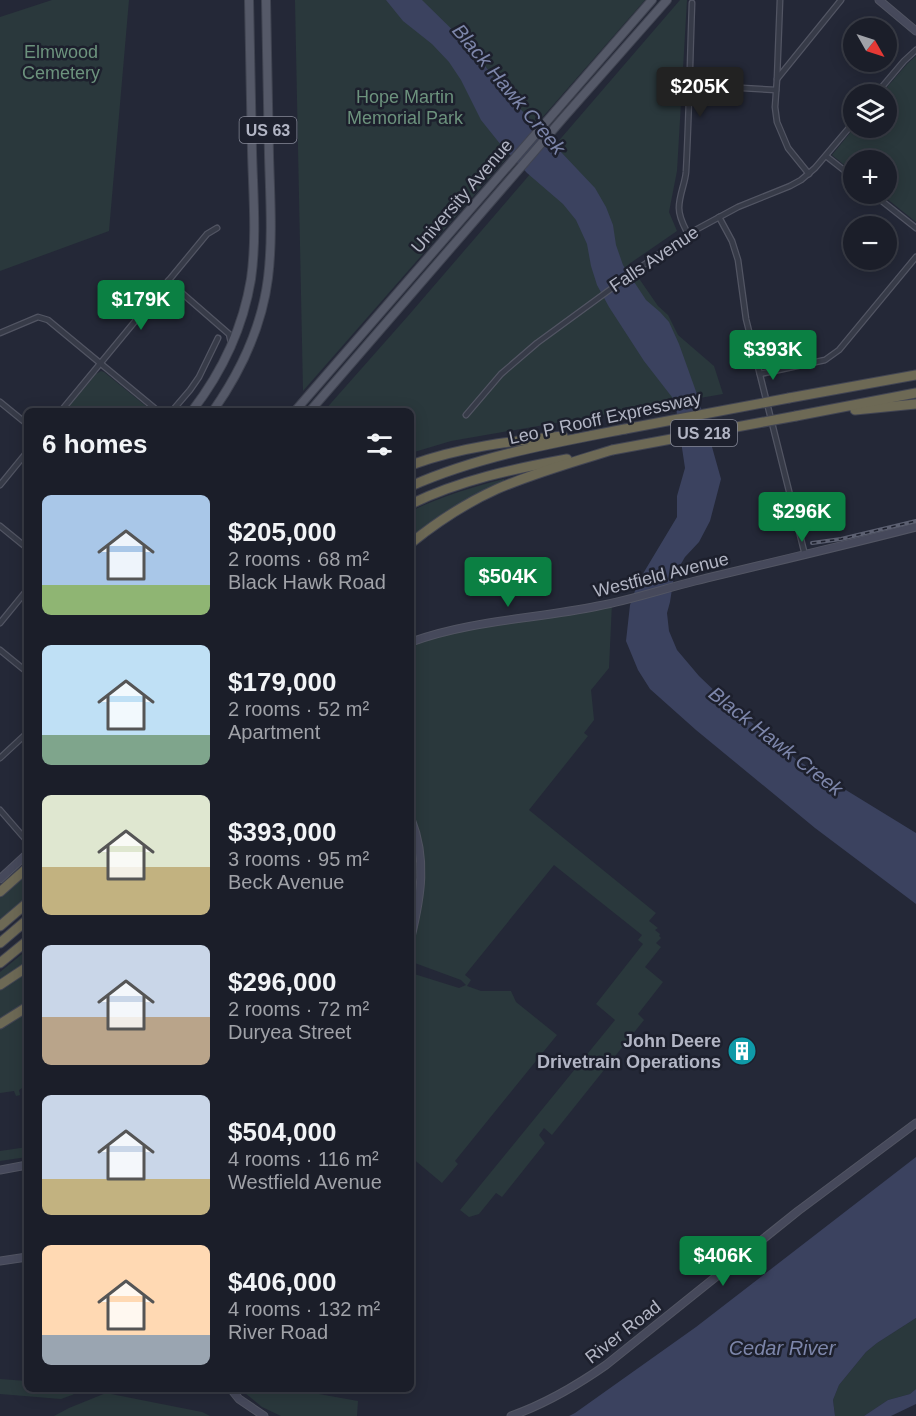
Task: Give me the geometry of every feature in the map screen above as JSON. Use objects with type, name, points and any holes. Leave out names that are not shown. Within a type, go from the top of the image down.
[{"type":"highway","points":[[800,396],[916,368]]},
{"type":"highway","name":"Leo P Rooff Expressway","points":[[414,485],[459,467],[556,440],[916,375]]},
{"type":"highway","name":"Leo P Rooff Expressway","points":[[414,503],[436,492],[478,478],[612,450],[916,393]]},
{"type":"highway","points":[[796,416],[916,404]]},
{"type":"highway","points":[[414,464],[486,446],[556,440]]},
{"type":"highway","points":[[414,541],[476,500],[563,462]]},
{"type":"highway","points":[[0,892],[24,871]]},
{"type":"highway","points":[[0,926],[24,906]]},
{"type":"highway","points":[[0,943],[24,923]]},
{"type":"highway","points":[[0,963],[24,943]]},
{"type":"highway","points":[[0,985],[24,969]]},
{"type":"highway","points":[[0,1024],[24,1009]]},
{"type":"main road","name":"US 63","points":[[194,408],[212,383],[231,348],[248,294],[253,259],[249,0]]},
{"type":"main road","name":"US 63","points":[[215,408],[227,392],[248,351],[256,331],[268,278],[270,214],[266,0]]},
{"type":"main road","name":"University Avenue","points":[[298,408],[652,0]]},
{"type":"main road","name":"University Avenue","points":[[313,408],[667,0]]},
{"type":"street","points":[[780,0],[775,107],[777,122],[792,154],[809,174]]},
{"type":"street","points":[[777,79],[841,0]]},
{"type":"street","points":[[879,0],[916,31]]},
{"type":"street","points":[[688,234],[681,219],[679,199],[686,176],[692,3]]},
{"type":"street","points":[[884,84],[916,50]]},
{"type":"street","points":[[690,85],[776,90]]},
{"type":"street","name":"Falls Avenue","points":[[466,415],[501,374],[574,315],[688,234],[747,203],[790,186],[809,174],[843,135]]},
{"type":"street","points":[[826,156],[843,169]]},
{"type":"street","points":[[886,204],[916,228]]},
{"type":"street","points":[[719,217],[732,241],[738,260],[746,319],[805,555]]},
{"type":"street","points":[[63,408],[207,234],[217,228]]},
{"type":"street","points":[[760,374],[816,362],[832,356],[916,257]]},
{"type":"street","points":[[168,281],[229,334],[231,348]]},
{"type":"street","points":[[0,333],[38,317],[48,320],[154,408]]},
{"type":"street","points":[[175,408],[199,377],[218,338]]},
{"type":"street","points":[[0,402],[24,422]]},
{"type":"street","points":[[0,485],[24,456]]},
{"type":"street","points":[[0,526],[24,546]]},
{"type":"street","name":"Westfield Avenue","points":[[414,641],[453,629],[612,603],[916,527]]},
{"type":"street","points":[[0,623],[24,594]]},
{"type":"street","points":[[0,650],[24,670]]},
{"type":"street","points":[[0,758],[24,736]]},
{"type":"street","points":[[0,810],[24,838]]},
{"type":"street","points":[[414,828],[420,846],[421,871],[414,922]]},
{"type":"street","points":[[0,879],[24,857]]},
{"type":"street","name":"River Road","points":[[510,1416],[555,1397],[590,1377],[798,1211],[916,1124]]},
{"type":"street","points":[[0,1170],[24,1166]]},
{"type":"street","points":[[0,1261],[24,1257]]},
{"type":"street","points":[[233,1392],[239,1399],[264,1416]]},
{"type":"green space","name":"Elmwood Cemetery","points":[[52,0],[129,0],[109,231],[0,271],[0,17]]},
{"type":"green space","name":"Hope Martin Memorial Park","points":[[645,0],[303,391],[295,1]]},
{"type":"green space","points":[[680,0],[687,0],[677,171],[669,212],[677,231],[629,264],[658,306],[668,315],[678,335],[714,366],[723,394],[451,441],[414,452],[414,408],[327,408]]},
{"type":"green space","points":[[916,56],[916,222],[894,204],[897,204],[897,150],[843,150],[843,164],[832,155],[846,138],[897,138],[897,84],[890,84]]},
{"type":"green space","points":[[104,372],[148,408],[68,408],[96,374]]},
{"type":"green space","points":[[504,479],[505,482],[439,517],[414,535],[414,510],[480,485]]},
{"type":"green space","points":[[612,603],[609,668],[591,690],[594,720],[584,733],[588,736],[529,810],[656,913],[649,921],[658,928],[655,930],[661,938],[656,943],[661,947],[645,967],[663,982],[638,1014],[644,1020],[552,1135],[544,1128],[539,1135],[545,1143],[502,1197],[496,1193],[479,1214],[469,1217],[460,1210],[615,1020],[596,1004],[643,944],[638,940],[642,935],[554,865],[465,975],[471,980],[467,986],[481,991],[511,991],[516,1002],[557,1035],[455,1161],[458,1164],[442,1183],[414,1160],[414,974],[459,988],[466,985],[461,980],[414,963],[414,920],[421,879],[414,837],[414,641],[423,637]]},
{"type":"green space","points":[[24,877],[24,901],[0,921],[0,898]]},
{"type":"green space","points":[[24,952],[24,964],[0,980],[0,972]]},
{"type":"green space","points":[[24,973],[24,1004],[0,1020],[0,989]]},
{"type":"green space","points":[[24,1013],[24,1087],[19,1090],[20,1095],[16,1096],[14,1091],[0,1093],[0,1028]]},
{"type":"green space","points":[[24,1147],[24,1157],[0,1161],[0,1151]]},
{"type":"green space","points":[[916,1318],[916,1389],[910,1394],[888,1400],[864,1416],[835,1416],[833,1400],[839,1385],[866,1352]]},
{"type":"green space","points":[[0,1379],[24,1381],[24,1392],[78,1392],[61,1399],[0,1394]]},
{"type":"green space","points":[[244,1392],[261,1394],[261,1392],[308,1392],[358,1401],[357,1416],[281,1416],[262,1407]]},
{"type":"green space","points":[[106,1393],[202,1412],[210,1416],[54,1416]]},
{"type":"water","points":[[386,0],[422,0],[474,51],[506,94],[595,188],[613,225],[616,245],[623,265],[646,300],[669,322],[679,344],[698,397],[721,479],[710,521],[699,542],[685,557],[674,576],[667,613],[669,631],[677,650],[723,699],[797,760],[916,833],[916,904],[815,828],[696,730],[650,689],[638,670],[626,641],[630,605],[638,582],[677,517],[677,496],[685,468],[675,401],[644,361],[609,307],[597,285],[587,244],[576,220],[563,204],[527,173],[501,145],[481,120],[461,80],[449,62],[432,44],[403,21]]},
{"type":"water","name":"Cedar River","points":[[916,1157],[916,1318],[866,1352],[839,1385],[833,1400],[835,1416],[569,1416],[696,1327]]},
{"type":"water","points":[[916,1389],[916,1404],[891,1416],[864,1416],[888,1400],[910,1394]]},
{"type":"railway","points":[[812,543],[841,539],[916,521]]},
{"type":"place","name":"John Deere Drivetrain Operations","points":[[742,1051]]},
{"type":"water label","name":"Black Hawk Creek","points":[[509,89]]},
{"type":"water label","name":"Black Hawk Creek","points":[[776,741]]}]
